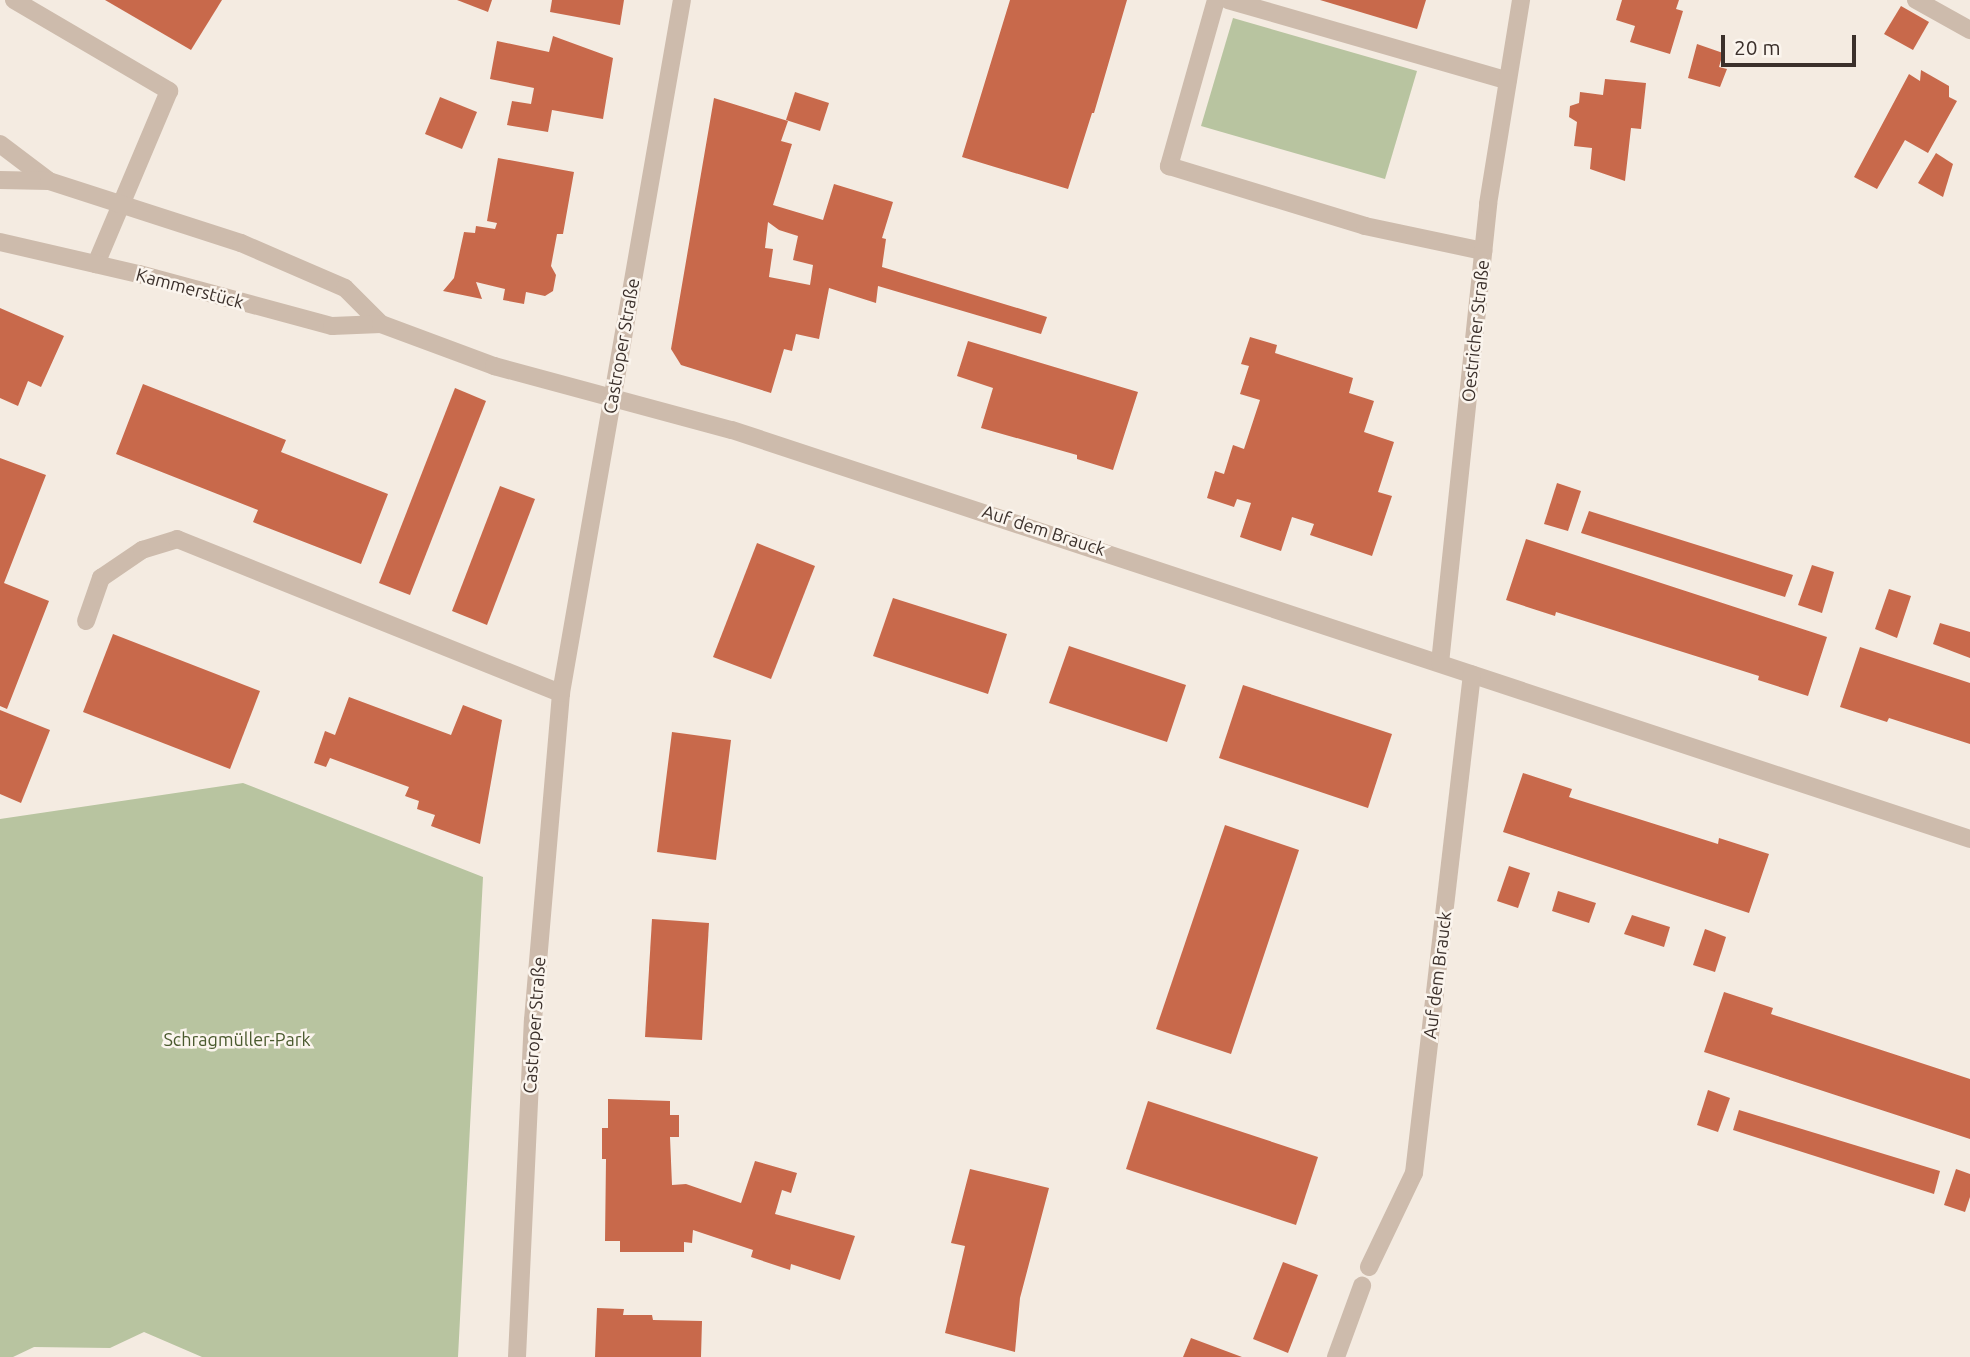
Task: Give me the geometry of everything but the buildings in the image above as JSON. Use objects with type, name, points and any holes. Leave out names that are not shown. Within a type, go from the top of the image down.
[{"type":"street","points":[[15,0],[169,91],[96,264]]},
{"type":"street","name":"Castroper Straße","points":[[517,1357],[533,1020],[561,693],[682,0]]},
{"type":"street","points":[[1216,0],[1169,166],[1365,226],[1483,251]]},
{"type":"street","points":[[1228,0],[1508,81]]},
{"type":"street","name":"Oestricher Straße","points":[[1440,663],[1483,251],[1521,0]]},
{"type":"street","points":[[1916,0],[1970,30]]},
{"type":"street","name":"Kammerstück","points":[[0,144],[49,181]]},
{"type":"street","name":"Kammerstück","points":[[0,180],[49,181],[121,202],[241,243],[345,288],[381,324]]},
{"type":"street","name":"Kammerstück","points":[[0,242],[96,264],[332,326],[381,324],[494,366],[612,398]]},
{"type":"street","name":"Auf dem Brauck","points":[[612,398],[732,430],[1970,839]]},
{"type":"street","points":[[86,621],[101,578],[142,550],[177,539],[561,693]]},
{"type":"street","name":"Auf dem Brauck","points":[[1370,1267],[1414,1173],[1472,674]]},
{"type":"street","points":[[1336,1357],[1362,1286]]},
{"type":"green space","points":[[1233,18],[1417,71],[1385,179],[1201,126]]},
{"type":"green space","name":"Schragmüller-Park","points":[[243,783],[483,877],[458,1357],[202,1357],[144,1332],[110,1348],[34,1347],[13,1357],[0,1357],[0,819]]}]
